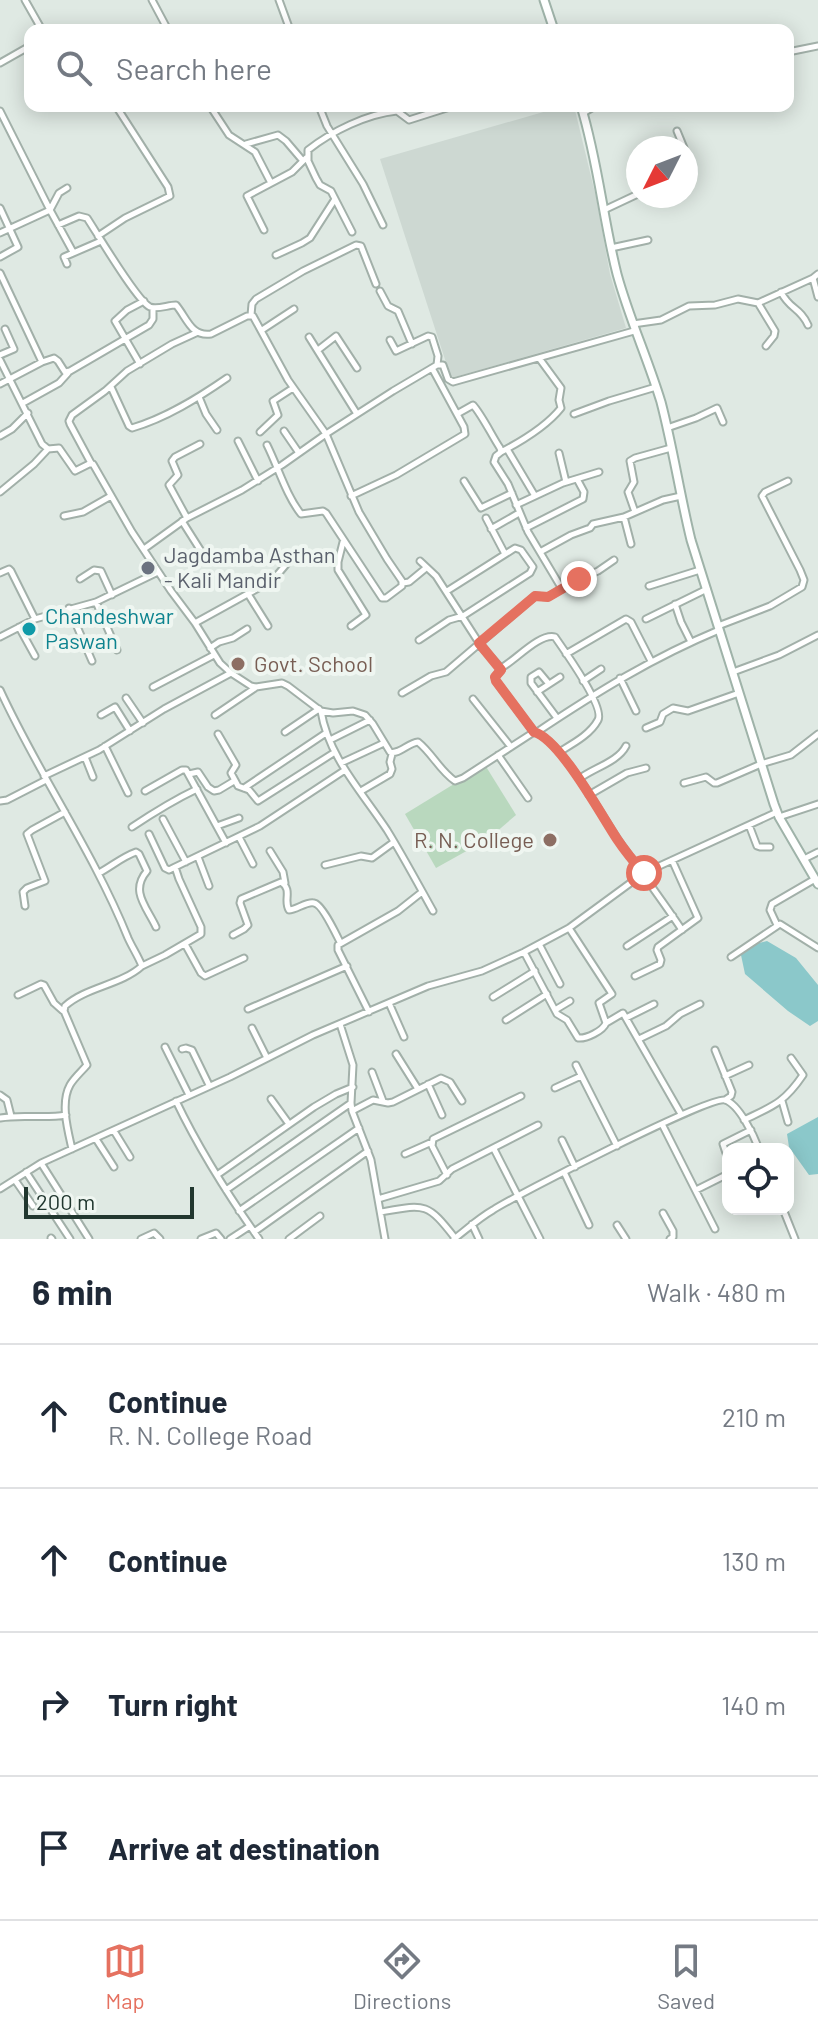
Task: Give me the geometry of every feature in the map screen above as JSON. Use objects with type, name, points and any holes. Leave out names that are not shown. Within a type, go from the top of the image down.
[{"type":"main road","points":[[544,0],[552,24]]},
{"type":"main road","points":[[583,112],[616,271],[633,328],[656,387],[690,536],[778,814],[817,881]]},
{"type":"street","points":[[25,0],[39,24]]},
{"type":"street","points":[[152,0],[165,24]]},
{"type":"street","points":[[279,0],[286,24]]},
{"type":"street","points":[[794,51],[818,46]]},
{"type":"street","points":[[0,63],[24,49]]},
{"type":"street","points":[[0,111],[73,252]]},
{"type":"street","points":[[67,264],[63,258],[100,238],[125,218],[170,196],[168,187],[120,112]]},
{"type":"street","points":[[216,112],[229,135],[255,152],[271,183]]},
{"type":"street","points":[[322,112],[383,225]]},
{"type":"street","points":[[264,230],[247,196],[292,172],[311,147],[363,120],[389,112]]},
{"type":"street","points":[[398,112],[409,120],[434,112]]},
{"type":"street","points":[[677,131],[679,136]]},
{"type":"street","points":[[245,144],[278,135],[286,141],[304,159],[318,182],[331,191],[352,232]]},
{"type":"street","points":[[0,233],[50,210],[59,193],[67,188]]},
{"type":"street","points":[[276,255],[310,238],[335,198]]},
{"type":"street","points":[[604,210],[626,200]]},
{"type":"street","points":[[0,208],[18,247],[0,257]]},
{"type":"street","points":[[58,225],[79,216],[87,218],[144,301],[153,308],[176,305],[196,333],[205,336],[251,315]]},
{"type":"street","points":[[611,248],[648,240]]},
{"type":"street","points":[[251,315],[256,299],[356,245],[361,246],[376,284]]},
{"type":"street","points":[[0,273],[42,362]]},
{"type":"street","points":[[144,549],[184,520],[258,481],[357,414],[435,367],[443,365],[448,379],[453,382],[661,320],[689,306],[715,305],[738,299],[758,303],[815,276],[818,297]]},
{"type":"street","points":[[380,291],[389,308],[398,311],[412,344]]},
{"type":"street","points":[[781,292],[787,304],[802,313],[808,325]]},
{"type":"street","points":[[140,364],[115,321],[144,301]]},
{"type":"street","points":[[758,303],[775,331],[766,346]]},
{"type":"street","points":[[23,403],[59,383],[68,372],[151,323],[153,308]]},
{"type":"street","points":[[262,330],[294,309]]},
{"type":"street","points":[[251,315],[293,388],[326,434],[351,496],[403,583]]},
{"type":"street","points":[[5,329],[14,349],[0,358],[13,389],[48,449]]},
{"type":"street","points":[[196,333],[127,371],[111,387],[72,415],[69,421],[158,572],[212,652],[231,673],[256,687]]},
{"type":"street","points":[[318,350],[336,336],[357,368]]},
{"type":"street","points":[[309,337],[357,414]]},
{"type":"street","points":[[351,496],[396,475],[462,437],[465,431],[435,367],[438,356],[432,337],[396,351],[390,340]]},
{"type":"street","points":[[539,358],[561,388],[561,408],[525,439],[496,456],[494,462],[512,493],[526,528],[562,589]]},
{"type":"street","points":[[0,384],[42,362],[56,359],[68,372]]},
{"type":"street","points":[[111,387],[132,428],[145,425],[199,397],[227,378]]},
{"type":"street","points":[[574,414],[656,387]]},
{"type":"street","points":[[260,432],[278,415],[273,401],[293,388]]},
{"type":"street","points":[[199,397],[217,430]]},
{"type":"street","points":[[457,414],[475,406],[535,496]]},
{"type":"street","points":[[667,428],[717,408],[723,422]]},
{"type":"street","points":[[0,436],[28,413]]},
{"type":"street","points":[[284,431],[299,453]]},
{"type":"street","points":[[238,441],[258,481]]},
{"type":"street","points":[[200,444],[175,457],[172,461],[178,475],[169,485],[201,551]]},
{"type":"street","points":[[267,445],[298,511],[304,515],[326,513],[382,598],[426,568]]},
{"type":"street","points":[[0,492],[54,447],[59,448],[75,471],[91,463]]},
{"type":"street","points":[[635,512],[628,492],[634,482],[630,461],[672,448]]},
{"type":"street","points":[[559,453],[566,482]]},
{"type":"street","points":[[516,505],[566,482],[599,472]]},
{"type":"street","points":[[526,528],[583,499],[584,492],[577,478]]},
{"type":"street","points":[[464,481],[481,508],[512,493]]},
{"type":"street","points":[[361,791],[390,774],[392,754],[414,742],[427,750],[448,776],[455,781],[463,778],[620,678],[770,606],[802,587],[804,580],[800,570],[762,496],[788,481]]},
{"type":"street","points":[[64,516],[83,512],[111,496]]},
{"type":"street","points":[[540,552],[593,524],[624,517],[663,500],[681,496]]},
{"type":"street","points":[[491,529],[519,513]]},
{"type":"street","points":[[624,517],[631,544]]},
{"type":"street","points":[[486,518],[505,554]]},
{"type":"street","points":[[343,541],[338,570],[366,615],[351,626]]},
{"type":"street","points":[[419,640],[449,620],[463,616],[532,571],[533,567],[518,548],[513,549],[447,591]]},
{"type":"street","points":[[402,693],[431,676],[446,672],[532,598],[545,598],[614,560]]},
{"type":"street","points":[[195,623],[276,578],[289,561]]},
{"type":"street","points":[[420,561],[433,572],[479,643],[501,668]]},
{"type":"street","points":[[80,579],[98,569],[103,573],[112,595]]},
{"type":"street","points":[[649,586],[701,570]]},
{"type":"street","points":[[0,573],[11,571],[35,619]]},
{"type":"street","points":[[0,637],[35,619],[96,602],[158,572]]},
{"type":"street","points":[[646,619],[707,589]]},
{"type":"street","points":[[248,594],[268,626]]},
{"type":"street","points":[[96,602],[117,650]]},
{"type":"street","points":[[675,604],[691,642]]},
{"type":"street","points":[[69,608],[92,661]]},
{"type":"street","points":[[566,654],[626,619],[631,622],[651,661]]},
{"type":"street","points":[[19,627],[35,656]]},
{"type":"street","points":[[153,687],[212,652],[222,641],[247,629]]},
{"type":"street","points":[[559,752],[583,736],[600,714],[592,695],[555,637],[550,635],[501,668],[496,681],[536,732],[559,752],[682,930]]},
{"type":"street","points":[[733,672],[779,655],[818,635]]},
{"type":"street","points":[[583,681],[601,669]]},
{"type":"street","points":[[549,684],[539,672],[533,674],[530,680],[557,718]]},
{"type":"street","points":[[0,801],[105,746],[231,673]]},
{"type":"street","points":[[537,692],[560,677]]},
{"type":"street","points":[[620,678],[636,711]]},
{"type":"street","points":[[215,715],[256,687],[282,683],[320,710],[359,712],[370,720],[392,754]]},
{"type":"street","points":[[0,690],[99,873],[142,966]]},
{"type":"street","points":[[646,728],[660,722],[663,714],[673,708],[688,711],[740,693]]},
{"type":"street","points":[[126,698],[143,723]]},
{"type":"street","points":[[473,699],[511,747]]},
{"type":"street","points":[[101,715],[115,707],[130,731]]},
{"type":"street","points":[[285,732],[320,710]]},
{"type":"street","points":[[320,710],[326,733],[341,763],[394,842],[433,911]]},
{"type":"street","points":[[330,740],[370,720]]},
{"type":"street","points":[[242,789],[326,733]]},
{"type":"street","points":[[218,734],[236,765],[231,773],[234,781],[260,801],[335,752]]},
{"type":"street","points":[[684,783],[706,777],[717,783],[791,755],[818,734]]},
{"type":"street","points":[[341,763],[384,743]]},
{"type":"street","points":[[105,746],[128,793]]},
{"type":"street","points":[[579,779],[619,755],[626,746]]},
{"type":"street","points":[[498,755],[528,798]]},
{"type":"street","points":[[85,757],[93,777]]},
{"type":"street","points":[[589,795],[627,773],[646,768]]},
{"type":"street","points":[[145,791],[185,769],[226,843]]},
{"type":"street","points":[[149,834],[165,868],[169,870],[260,826],[345,770]]},
{"type":"street","points":[[189,774],[198,772],[214,791],[234,781]]},
{"type":"street","points":[[132,827],[197,789]]},
{"type":"street","points":[[0,1189],[41,1163],[313,1035],[428,986],[482,971],[524,952],[569,928],[644,873],[749,825],[818,804]]},
{"type":"street","points":[[25,906],[23,892],[45,879],[27,834],[65,812]]},
{"type":"street","points":[[217,826],[239,818]]},
{"type":"street","points":[[163,819],[186,862]]},
{"type":"street","points":[[749,825],[757,846],[770,847]]},
{"type":"street","points":[[239,837],[253,864]]},
{"type":"street","points":[[325,865],[361,856],[372,858],[394,842]]},
{"type":"street","points":[[270,851],[283,872],[288,893],[285,905],[293,911],[317,903],[340,942]]},
{"type":"street","points":[[99,873],[138,852],[147,871],[140,880],[139,891],[156,927]]},
{"type":"street","points":[[804,859],[818,852]]},
{"type":"street","points":[[198,857],[209,886]]},
{"type":"street","points":[[635,976],[660,964],[658,947],[696,920],[698,915],[672,860]]},
{"type":"street","points":[[64,1011],[69,1002],[137,970],[201,934],[175,867]]},
{"type":"street","points":[[777,925],[770,910],[772,904],[817,881]]},
{"type":"street","points":[[233,935],[248,925],[241,899],[279,883],[285,884]]},
{"type":"street","points":[[369,1012],[337,948],[340,942],[398,911],[422,892]]},
{"type":"street","points":[[627,946],[673,916]]},
{"type":"street","points":[[731,957],[777,925],[784,925],[818,948]]},
{"type":"street","points":[[569,928],[612,994],[599,1003],[606,1023]]},
{"type":"street","points":[[185,944],[205,976],[244,958]]},
{"type":"street","points":[[539,944],[560,984]]},
{"type":"street","points":[[524,952],[555,1010],[567,1020],[580,1039],[603,1029],[606,1023],[623,1013],[681,1114]]},
{"type":"street","points":[[248,1009],[347,966]]},
{"type":"street","points":[[493,997],[535,971]]},
{"type":"street","points":[[18,995],[44,985],[54,1003],[64,1011],[87,1065],[68,1089],[66,1115],[72,1149]]},
{"type":"street","points":[[506,1020],[547,994]]},
{"type":"street","points":[[555,1010],[570,1001]]},
{"type":"street","points":[[389,1003],[404,1037]]},
{"type":"street","points":[[626,1018],[654,1004]]},
{"type":"street","points":[[639,1039],[700,1004]]},
{"type":"street","points":[[340,1024],[353,1065],[352,1111],[368,1151],[385,1239]]},
{"type":"street","points":[[252,1028],[267,1058]]},
{"type":"street","points":[[165,1047],[189,1095]]},
{"type":"street","points":[[182,1049],[192,1050],[209,1085]]},
{"type":"street","points":[[381,1212],[412,1206],[425,1208],[438,1216],[454,1239],[517,1196],[681,1114],[707,1103],[724,1100],[732,1094],[715,1050]]},
{"type":"street","points":[[396,1054],[418,1089]]},
{"type":"street","points":[[744,1120],[782,1101],[803,1075],[791,1058]]},
{"type":"street","points":[[576,1065],[617,1146]]},
{"type":"street","points":[[725,1076],[749,1065]]},
{"type":"street","points":[[372,1072],[384,1102]]},
{"type":"street","points":[[555,1088],[581,1076]]},
{"type":"street","points":[[352,1111],[373,1100],[393,1102],[445,1079],[462,1101]]},
{"type":"street","points":[[428,1084],[442,1115]]},
{"type":"street","points":[[217,1175],[289,1124],[336,1094],[353,1087]]},
{"type":"street","points":[[0,1095],[7,1100],[11,1116]]},
{"type":"street","points":[[405,1154],[521,1096]]},
{"type":"street","points":[[271,1099],[289,1124]]},
{"type":"street","points":[[724,1100],[734,1106],[756,1143]]},
{"type":"street","points":[[176,1101],[196,1141],[259,1239]]},
{"type":"street","points":[[782,1101],[788,1122]]},
{"type":"street","points":[[226,1190],[351,1103]]},
{"type":"street","points":[[0,1118],[66,1115]]},
{"type":"street","points":[[662,1124],[715,1229]]},
{"type":"street","points":[[378,1199],[442,1180],[452,1169],[538,1125]]},
{"type":"street","points":[[239,1211],[359,1128]]},
{"type":"street","points":[[725,1143],[751,1130]]},
{"type":"street","points":[[114,1131],[130,1157]]},
{"type":"street","points":[[96,1139],[114,1167]]},
{"type":"street","points":[[562,1140],[575,1167]]},
{"type":"street","points":[[432,1142],[447,1175]]},
{"type":"street","points":[[494,1149],[540,1239]]},
{"type":"street","points":[[254,1232],[368,1151]]},
{"type":"street","points":[[41,1163],[89,1239]]},
{"type":"street","points":[[26,1172],[70,1239]]},
{"type":"street","points":[[564,1172],[589,1225]]},
{"type":"street","points":[[696,1190],[722,1177]]},
{"type":"street","points":[[15,1180],[33,1206]]},
{"type":"street","points":[[663,1213],[673,1231],[670,1239]]},
{"type":"street","points":[[785,1215],[795,1239]]},
{"type":"street","points":[[289,1239],[320,1216]]},
{"type":"street","points":[[472,1224],[479,1239]]},
{"type":"street","points":[[617,1225],[626,1239]]},
{"type":"street","points":[[230,1239],[250,1226]]},
{"type":"street","points":[[141,1239],[154,1233],[160,1239]]},
{"type":"street","points":[[201,1239],[216,1233],[221,1239]]},
{"type":"shaded area","points":[[543,112],[575,112],[610,274],[626,328],[451,378],[380,159]]},
{"type":"green space","points":[[485,765],[516,815],[488,839],[436,868],[405,814]]},
{"type":"water","points":[[767,941],[796,958],[818,985],[818,1021],[810,1026],[745,974],[741,955],[755,944]]},
{"type":"water","points":[[818,1117],[818,1174],[809,1175],[794,1154],[794,1143],[788,1143],[787,1134]]},
{"type":"place","name":"Jagdamba Asthan - Kali Mandir","points":[[148,568]]},
{"type":"place","name":"Chandeshwar Paswan","points":[[29,629]]},
{"type":"place","name":"Govt. School","points":[[238,664]]},
{"type":"place","name":"R. N. College","points":[[550,840]]},
{"type":"route","points":[[579,579],[548,597],[535,596],[479,643],[501,670],[495,677],[496,681],[534,732],[544,736],[559,752],[644,873]]}]
